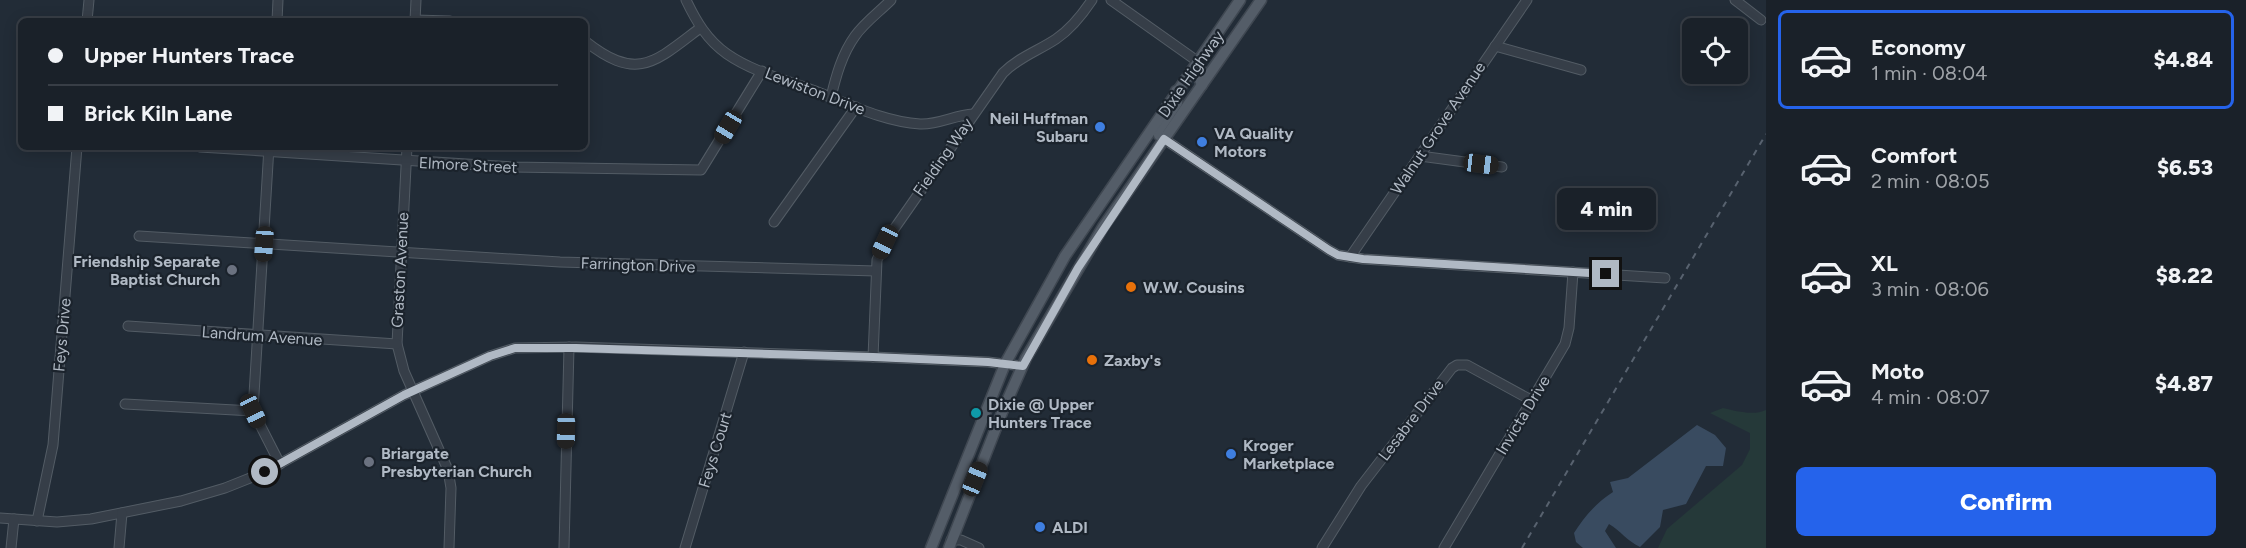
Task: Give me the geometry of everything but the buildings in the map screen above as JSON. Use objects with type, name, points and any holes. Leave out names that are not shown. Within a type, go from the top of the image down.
[{"type":"main road","name":"Dixie Highway","points":[[931,548],[1005,364],[1065,256],[1240,0]]},
{"type":"main road","name":"Dixie Highway","points":[[952,545],[1003,410],[1023,366],[1078,268],[1261,0]]},
{"type":"main road","points":[[1197,61],[1202,70],[1198,75],[1202,85]]},
{"type":"main road","points":[[1164,139],[1158,131],[1177,103],[1176,91]]},
{"type":"main road","points":[[948,502],[943,528],[952,545]]},
{"type":"street","points":[[87,18],[89,0]]},
{"type":"street","points":[[277,18],[278,0]]},
{"type":"street","points":[[415,18],[416,0]]},
{"type":"street","name":"Lewiston Drive","points":[[686,0],[700,28],[726,53],[762,71],[905,123],[922,124],[973,114]]},
{"type":"street","points":[[831,97],[838,69],[848,47],[862,28],[891,0]]},
{"type":"street","name":"Fielding Way","points":[[873,357],[877,260],[885,242],[973,114],[1011,65],[1063,34],[1078,20],[1092,0]]},
{"type":"street","points":[[1111,0],[1197,61]]},
{"type":"street","name":"Walnut Grove Avenue","points":[[1350,257],[1527,0]]},
{"type":"street","points":[[1735,0],[1761,20]]},
{"type":"street","points":[[588,42],[614,60],[629,64],[643,64],[666,54],[700,28]]},
{"type":"street","points":[[1495,46],[1581,70]]},
{"type":"street","name":"Elmore Street","points":[[280,150],[512,167],[701,170],[762,71]]},
{"type":"street","points":[[774,222],[856,107]]},
{"type":"street","points":[[1164,139],[1338,255],[1665,278]]},
{"type":"street","name":"Feys Drive","points":[[37,521],[54,435],[77,150]]},
{"type":"street","points":[[269,150],[253,411],[280,464]]},
{"type":"street","name":"Graston Avenue","points":[[407,150],[397,344],[404,371],[450,479],[449,548]]},
{"type":"street","points":[[1420,156],[1502,167]]},
{"type":"street","name":"Farrington Drive","points":[[139,236],[646,265],[876,271]]},
{"type":"street","name":"Invicta Drive","points":[[1444,548],[1567,338],[1573,272]]},
{"type":"street","name":"Landrum Avenue","points":[[128,326],[397,344]]},
{"type":"street","points":[[0,518],[74,521],[122,513],[217,490],[249,479],[280,464],[414,391],[504,351],[532,347],[744,352],[1023,366]]},
{"type":"street","points":[[564,548],[569,348]]},
{"type":"street","name":"Feys Court","points":[[685,548],[744,352]]},
{"type":"street","name":"Lesabre Drive","points":[[1322,548],[1361,486],[1457,364],[1467,365],[1532,400]]},
{"type":"street","points":[[125,404],[253,411]]},
{"type":"street","points":[[119,548],[122,513]]},
{"type":"street","points":[[11,548],[14,519]]},
{"type":"street","points":[[952,545],[961,540],[979,548]]},
{"type":"green space","points":[[1723,408],[1750,413],[1766,410],[1766,548],[1658,548],[1667,529],[1742,465],[1750,449],[1750,433],[1710,413]]},
{"type":"water","points":[[1697,425],[1715,435],[1726,448],[1723,466],[1706,466],[1686,504],[1663,510],[1660,527],[1640,547],[1609,524],[1605,531],[1616,548],[1583,548],[1576,542],[1574,533],[1582,521],[1596,505],[1613,492],[1610,482],[1628,478]]},
{"type":"railway","points":[[1522,548],[1766,134]]},
{"type":"place","name":"Neil Huffman Subaru","points":[[1100,127]]},
{"type":"place","name":"VA Quality Motors","points":[[1202,142]]},
{"type":"place","name":"Friendship Separate Baptist Church","points":[[232,270]]},
{"type":"place","name":"W.W. Cousins","points":[[1131,287]]},
{"type":"place","name":"Zaxby's","points":[[1092,360]]},
{"type":"place","name":"Dixie @ Upper Hunters Trace","points":[[976,413]]},
{"type":"place","name":"Kroger Marketplace","points":[[1231,454]]},
{"type":"place","name":"Briargate Presbyterian Church","points":[[369,462]]},
{"type":"place","name":"ALDI","points":[[1040,527]]},
{"type":"route","points":[[265,472],[404,395],[490,356],[515,348],[873,357],[988,362],[1023,366],[1103,227],[1164,139],[1338,255],[1363,259],[1606,274]]}]
